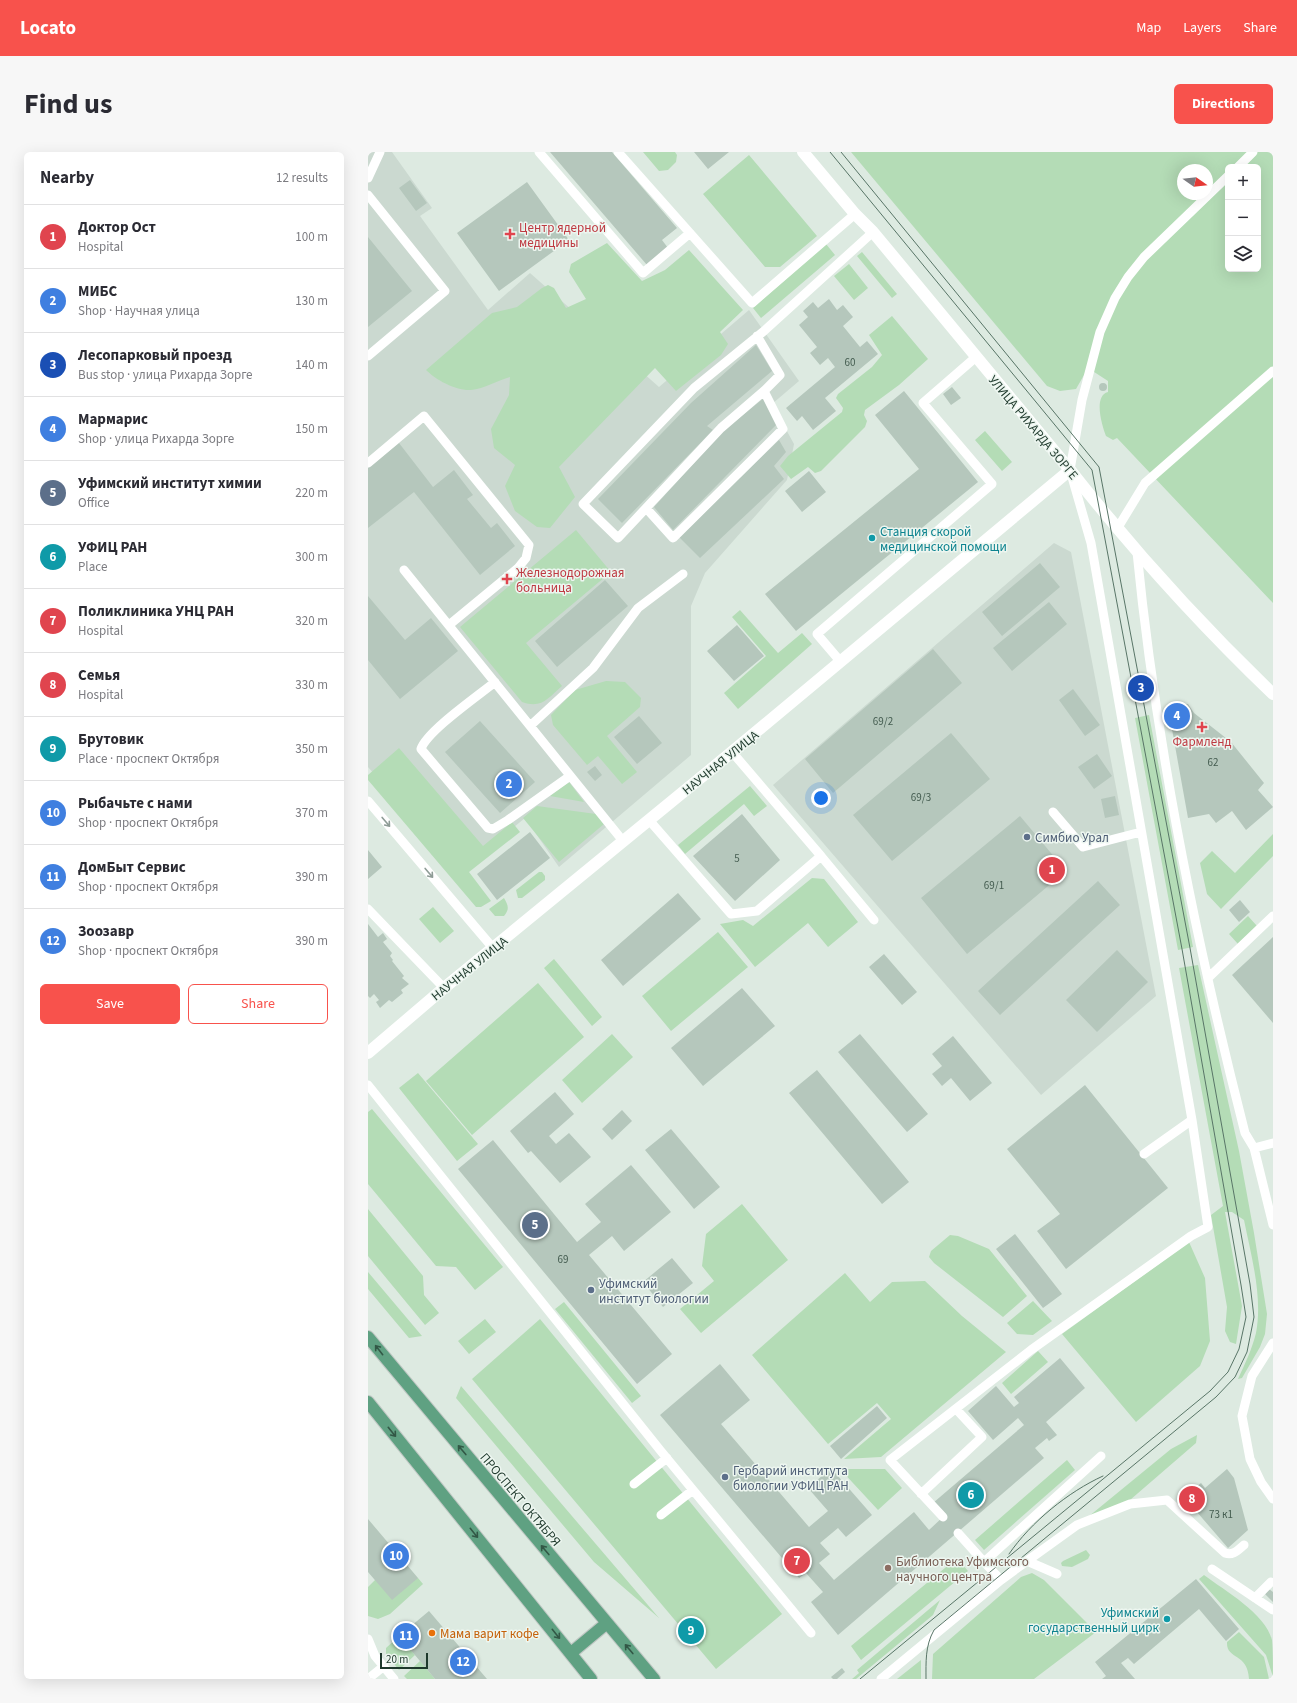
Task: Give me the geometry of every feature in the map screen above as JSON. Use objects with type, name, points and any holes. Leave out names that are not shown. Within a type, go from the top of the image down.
[{"type":"main road","name":"ПРОСПЕКТ ОКТЯБРЯ","points":[[368,1336],[654,1679]]},
{"type":"main road","points":[[368,1402],[591,1679]]},
{"type":"main road","points":[[571,1653],[607,1623]]},
{"type":"street","name":"УЛИЦА РИХАРДА ЗОРГЕ","points":[[803,152],[855,214],[873,232],[1136,552],[1221,644],[1273,694]]},
{"type":"street","name":"НАУЧНАЯ УЛИЦА","points":[[368,1053],[444,988],[732,752],[1070,470]]},
{"type":"lane","points":[[368,178],[380,152]]},
{"type":"lane","points":[[539,152],[643,273],[690,233]]},
{"type":"lane","points":[[618,152],[752,303],[855,214]]},
{"type":"lane","points":[[1241,164],[1253,152]]},
{"type":"lane","points":[[943,1517],[890,1460],[1031,1350],[1191,1236],[1208,1227],[1192,1120],[1091,543],[1070,470],[1085,388],[1100,332],[1115,298],[1128,277],[1144,257],[1225,179]]},
{"type":"lane","points":[[368,195],[445,291],[368,356]]},
{"type":"lane","points":[[757,336],[780,375],[764,392],[720,428],[618,538],[583,504],[694,388],[757,336],[873,232]]},
{"type":"lane","points":[[840,661],[817,634],[992,484],[923,403],[976,357]]},
{"type":"lane","points":[[1117,529],[1145,483],[1273,371]]},
{"type":"lane","points":[[646,508],[674,538],[783,429],[764,392]]},
{"type":"lane","points":[[368,463],[424,416],[529,546],[526,558],[518,568],[449,625]]},
{"type":"lane","points":[[1136,552],[1143,617],[1163,755],[1208,978],[1245,1133],[1254,1148],[1273,1225]]},
{"type":"lane","points":[[404,570],[623,841]]},
{"type":"lane","points":[[530,726],[593,668],[638,608],[683,574]]},
{"type":"lane","points":[[495,682],[436,730],[424,742],[421,749],[488,828],[493,829],[570,776]]},
{"type":"lane","points":[[732,752],[874,920]]},
{"type":"lane","points":[[368,801],[493,948]]},
{"type":"lane","points":[[1053,812],[1082,847],[1141,832]]},
{"type":"lane","points":[[649,820],[731,914],[757,911],[821,856]]},
{"type":"lane","points":[[368,909],[444,988]]},
{"type":"lane","points":[[1208,978],[1273,916]]},
{"type":"lane","points":[[368,1085],[667,1458],[811,1633]]},
{"type":"lane","points":[[1144,1154],[1192,1120]]},
{"type":"lane","points":[[1254,1148],[1273,1143]]},
{"type":"lane","points":[[1273,1343],[1252,1376],[1242,1416],[1250,1460],[1261,1482],[1273,1499]]},
{"type":"lane","points":[[921,1494],[982,1437],[956,1409]]},
{"type":"lane","points":[[984,1562],[1101,1456]]},
{"type":"lane","points":[[634,1484],[667,1458]]},
{"type":"lane","points":[[661,1515],[694,1490]]},
{"type":"lane","points":[[881,1679],[1001,1580],[1077,1525],[1130,1504],[1167,1500],[1225,1553],[1229,1555],[1244,1545]]},
{"type":"lane","points":[[958,1533],[1001,1580]]},
{"type":"lane","points":[[1027,1561],[1057,1574]]},
{"type":"lane","points":[[1212,1569],[1273,1610]]},
{"type":"lane","points":[[1255,1598],[1271,1582]]},
{"type":"lane","points":[[368,1638],[375,1656],[394,1679]]},
{"type":"lane","points":[[368,1679],[384,1666]]},
{"type":"shaded area","name":"Железнодорожная больница","points":[[368,152],[392,152],[432,208],[420,216],[488,310],[530,273],[659,387],[749,310],[799,381],[772,404],[794,444],[787,480],[705,573],[691,606],[691,755],[559,867],[525,818],[459,872],[368,767]]},
{"type":"shaded area","points":[[1054,543],[1071,552],[1156,996],[1041,1095],[773,785]]},
{"type":"green space","points":[[643,152],[675,152],[677,155],[676,162],[668,170],[659,171]]},
{"type":"green space","points":[[851,152],[1273,152],[1273,603],[1117,438],[1113,440],[1106,436],[1101,419],[1100,405],[1103,395],[1108,392],[1108,381],[1088,368],[1076,389],[1060,391],[1047,386]]},
{"type":"green space","points":[[749,155],[817,236],[780,267],[765,267],[703,194]]},
{"type":"green space","points":[[607,243],[642,281],[665,270],[689,250],[743,310],[720,332],[728,344],[721,355],[676,391],[655,368],[559,467],[575,497],[550,528],[537,527],[515,511],[505,486],[515,465],[494,448],[491,429],[509,395],[510,377],[481,388],[465,390],[447,384],[426,370],[492,313],[517,307],[548,285],[554,288],[566,308],[586,299],[569,272],[571,264]]},
{"type":"green space","points":[[826,244],[835,255],[761,318],[753,308]]},
{"type":"green space","points":[[862,252],[897,294],[892,298],[857,256]]},
{"type":"green space","points":[[849,264],[868,288],[854,300],[834,276]]},
{"type":"green space","points":[[892,316],[928,359],[899,385],[865,410],[864,415],[867,421],[865,427],[821,471],[815,473],[808,467],[791,479],[780,466],[788,456],[842,412],[843,408],[836,398],[838,394],[872,367],[882,355],[869,335]]},
{"type":"green space","points":[[985,431],[1012,462],[1002,471],[975,440]]},
{"type":"green space","points":[[576,530],[611,572],[526,643],[562,686],[540,703],[529,704],[522,702],[460,627]]},
{"type":"green space","points":[[740,610],[778,653],[802,633],[812,644],[738,709],[724,693],[766,656],[732,617]]},
{"type":"green space","points":[[606,681],[625,682],[641,698],[640,707],[607,736],[637,772],[622,784],[598,756],[587,765],[553,725],[551,715],[575,690]]},
{"type":"green space","points":[[1149,715],[1193,947],[1178,950],[1135,718]]},
{"type":"green space","points":[[399,748],[483,846],[512,822],[520,832],[469,872],[491,901],[481,907],[476,907],[368,780],[368,775]]},
{"type":"green space","points":[[569,782],[584,802],[550,796]]},
{"type":"green space","points":[[750,786],[767,806],[754,816],[744,804],[685,854],[678,845]]},
{"type":"green space","points":[[537,806],[596,814],[604,824],[559,862],[523,818]]},
{"type":"green space","points":[[1273,834],[1273,856],[1221,909],[1207,894],[1200,863],[1212,851],[1235,873]]},
{"type":"green space","points":[[539,872],[542,872],[545,876],[545,880],[522,898],[518,898],[516,890]]},
{"type":"green space","points":[[812,878],[824,879],[858,922],[828,947],[808,923],[755,967],[720,924],[743,920],[753,926]]},
{"type":"green space","points":[[504,898],[508,909],[507,911],[504,916],[495,916],[489,909]]},
{"type":"green space","points":[[433,907],[454,931],[440,943],[419,919]]},
{"type":"green space","points":[[1248,916],[1257,926],[1238,944],[1229,934]]},
{"type":"green space","points":[[718,932],[748,967],[671,1031],[642,996]]},
{"type":"green space","points":[[554,959],[602,1017],[592,1026],[544,968]]},
{"type":"green space","points":[[1198,965],[1239,1151],[1267,1314],[1265,1334],[1260,1347],[1242,1378],[1238,1379],[1256,1333],[1258,1319],[1257,1291],[1253,1262],[1244,1220],[1232,1212],[1225,1212],[1242,1306],[1236,1344],[1230,1342],[1225,1331],[1227,1307],[1211,1215],[1223,1206],[1179,968]]},
{"type":"green space","points":[[538,983],[584,1037],[472,1135],[426,1081]]},
{"type":"green space","points":[[612,1034],[633,1057],[582,1103],[562,1080]]},
{"type":"green space","points":[[418,1073],[478,1144],[457,1161],[399,1088]]},
{"type":"green space","points":[[372,1109],[503,1267],[475,1290],[456,1267],[436,1266],[368,1184],[368,1112]]},
{"type":"green space","points":[[742,1204],[788,1260],[701,1333],[680,1309],[714,1281],[702,1266],[706,1234]]},
{"type":"green space","points":[[368,1209],[423,1276],[424,1295],[439,1313],[425,1325],[368,1256]]},
{"type":"green space","points":[[950,1235],[958,1236],[989,1249],[1027,1296],[1003,1317],[934,1263],[929,1257],[931,1251]]},
{"type":"green space","points":[[1189,1242],[1205,1278],[1210,1341],[1200,1366],[1136,1422],[1062,1334]]},
{"type":"green space","points":[[368,1272],[422,1336],[409,1338],[368,1289]]},
{"type":"green space","points":[[845,1273],[870,1302],[892,1282],[925,1281],[962,1316],[1006,1352],[881,1457],[844,1459],[891,1419],[877,1403],[828,1444],[752,1355]]},
{"type":"green space","points":[[1033,1301],[1052,1321],[1033,1335],[1017,1334],[1007,1323]]},
{"type":"green space","points":[[564,1302],[641,1396],[632,1403],[555,1309]]},
{"type":"green space","points":[[485,1319],[496,1332],[469,1354],[458,1341]]},
{"type":"green space","points":[[540,1319],[782,1614],[716,1669],[472,1379]]},
{"type":"green space","points":[[1038,1351],[1048,1362],[1011,1394],[1002,1383]]},
{"type":"green space","points":[[461,1386],[659,1618],[594,1562],[456,1398]]},
{"type":"green space","points":[[1197,1435],[1196,1443],[1130,1500],[1088,1517],[1171,1449]]},
{"type":"green space","points":[[1067,1460],[1075,1470],[984,1550],[975,1540]]},
{"type":"green space","points":[[840,1469],[885,1469],[902,1488],[878,1510]]},
{"type":"green space","points":[[1086,1550],[1090,1555],[1088,1559],[1072,1567],[1062,1566],[1061,1563],[1063,1561]]},
{"type":"green space","points":[[957,1558],[968,1571],[861,1660],[851,1646]]},
{"type":"green space","points":[[1032,1573],[1044,1580],[1096,1632],[1034,1679],[932,1679],[933,1654],[1021,1577]]},
{"type":"green space","points":[[1204,1575],[1243,1603],[1253,1612],[1268,1630],[1272,1640],[1273,1677],[1266,1655],[1199,1579]]},
{"type":"green space","points":[[418,1578],[423,1584],[390,1614],[378,1619],[368,1616],[368,1587],[375,1580]]},
{"type":"green space","points":[[940,1600],[933,1615],[856,1679],[852,1679],[859,1673],[857,1670]]},
{"type":"green space","points":[[1239,1632],[1264,1657],[1269,1679],[1249,1679],[1248,1670],[1245,1664],[1230,1652],[1227,1642]]},
{"type":"green space","points":[[399,1636],[415,1655],[399,1670],[386,1654],[386,1648]]},
{"type":"green space","points":[[921,1660],[921,1679],[897,1679]]},
{"type":"green space","points":[[420,1661],[435,1679],[407,1679],[404,1676]]},
{"type":"building","points":[[550,152],[612,152],[677,228],[662,240],[668,248],[647,265]]},
{"type":"building","points":[[694,152],[729,152],[708,169]]},
{"type":"building","points":[[410,180],[427,203],[416,211],[399,188]]},
{"type":"building","points":[[527,182],[569,240],[499,291],[457,233]]},
{"type":"building","points":[[368,237],[412,291],[368,327]]},
{"type":"building","points":[[829,299],[837,310],[843,305],[853,317],[843,326],[860,347],[867,341],[878,354],[825,398],[836,411],[813,430],[802,416],[797,421],[786,408],[835,367],[828,358],[820,365],[810,353],[817,347],[799,325],[808,317],[803,311],[813,302],[818,308]]},
{"type":"building","points":[[756,345],[772,371],[707,426],[713,430],[622,523],[598,499],[691,403]]},
{"type":"building","points":[[1101,383],[1105,383],[1107,387],[1105,391],[1101,391],[1099,389],[1099,385]]},
{"type":"building","points":[[952,387],[961,398],[951,405],[943,394]]},
{"type":"building","name":"Станция скорой медицинской помощи","points":[[904,391],[978,482],[796,631],[765,594],[919,469],[875,415]]},
{"type":"building","points":[[764,398],[777,424],[673,530],[654,507],[724,430]]},
{"type":"building","points":[[779,440],[786,452],[774,466],[784,479],[700,558],[679,537]]},
{"type":"building","points":[[399,443],[433,487],[454,470],[473,495],[467,499],[491,528],[497,523],[515,546],[480,575],[414,492],[368,528],[368,468]]},
{"type":"building","points":[[809,471],[826,492],[802,512],[785,491]]},
{"type":"building","points":[[1040,563],[1060,587],[1002,636],[982,612]]},
{"type":"building","points":[[605,580],[628,606],[557,667],[535,641]]},
{"type":"building","points":[[368,596],[405,640],[431,618],[458,651],[400,699],[368,660]]},
{"type":"building","points":[[1049,602],[1067,624],[1012,671],[993,648]]},
{"type":"building","points":[[737,625],[764,656],[734,681],[707,651]]},
{"type":"building","points":[[933,649],[962,683],[833,793],[805,759]]},
{"type":"building","points":[[1073,689],[1100,725],[1085,736],[1059,700]]},
{"type":"building","points":[[1188,704],[1194,713],[1231,742],[1264,783],[1258,790],[1273,807],[1246,830],[1232,811],[1216,823],[1209,814],[1188,818],[1168,707]]},
{"type":"building","points":[[639,716],[662,743],[637,764],[614,737]]},
{"type":"building","points":[[480,721],[535,782],[500,813],[445,752]]},
{"type":"building","points":[[951,733],[990,779],[892,861],[853,815]]},
{"type":"building","points":[[1097,754],[1112,776],[1094,789],[1078,767]]},
{"type":"building","points":[[595,766],[602,775],[595,781],[587,772]]},
{"type":"building","points":[[1115,796],[1119,815],[1105,818],[1101,799]]},
{"type":"building","points":[[742,814],[780,860],[735,901],[693,856]]},
{"type":"building","points":[[1020,816],[1066,871],[967,954],[921,898]]},
{"type":"building","points":[[530,832],[550,858],[497,900],[477,874]]},
{"type":"building","points":[[368,850],[382,867],[368,879]]},
{"type":"building","points":[[1098,881],[1120,905],[1000,1015],[978,991]]},
{"type":"building","points":[[678,893],[701,919],[623,986],[601,960]]},
{"type":"building","points":[[1240,900],[1250,912],[1239,922],[1229,910]]},
{"type":"building","points":[[368,924],[378,937],[383,933],[387,939],[383,942],[392,953],[390,956],[393,960],[392,961],[404,976],[402,978],[409,984],[401,990],[403,993],[392,1002],[389,1000],[380,1008],[376,1002],[379,1000],[374,994],[370,998],[368,996]]},
{"type":"building","points":[[1273,937],[1273,1023],[1232,975]]},
{"type":"building","points":[[1117,950],[1148,982],[1097,1032],[1066,1000]]},
{"type":"building","points":[[884,954],[917,992],[902,1005],[869,967]]},
{"type":"building","points":[[742,988],[775,1026],[703,1086],[671,1048]]},
{"type":"building","points":[[860,1034],[928,1114],[907,1132],[838,1052]]},
{"type":"building","points":[[953,1036],[992,1083],[970,1101],[951,1078],[942,1086],[932,1074],[942,1066],[932,1054]]},
{"type":"building","points":[[817,1070],[909,1182],[882,1204],[789,1093]]},
{"type":"building","points":[[1085,1085],[1168,1188],[1066,1269],[1037,1231],[1060,1214],[1007,1149]]},
{"type":"building","points":[[555,1092],[574,1114],[549,1136],[556,1144],[569,1133],[591,1157],[560,1183],[531,1151],[528,1153],[510,1131]]},
{"type":"building","points":[[622,1110],[632,1121],[612,1140],[602,1129]]},
{"type":"building","points":[[671,1129],[720,1187],[694,1209],[645,1150]]},
{"type":"building","points":[[493,1140],[577,1242],[601,1222],[585,1204],[631,1165],[671,1212],[624,1251],[612,1236],[589,1255],[672,1354],[637,1384],[458,1169]]},
{"type":"building","points":[[1015,1234],[1062,1294],[1043,1308],[996,1249]]},
{"type":"building","points":[[672,1258],[693,1283],[663,1307],[643,1282]]},
{"type":"building","points":[[1060,1358],[1085,1388],[1046,1422],[1057,1435],[1049,1441],[1047,1438],[1035,1448],[1044,1458],[838,1635],[811,1602],[823,1592],[806,1573],[799,1578],[660,1415],[720,1364],[750,1400],[721,1424],[809,1527],[828,1511],[808,1488],[831,1468],[872,1515],[846,1537],[838,1528],[820,1543],[830,1554],[819,1563],[834,1580],[914,1512],[929,1530],[944,1516],[933,1503],[1024,1425],[1018,1418],[993,1440],[968,1411],[996,1386],[1014,1407],[1019,1403],[1014,1397]]},
{"type":"building","points":[[877,1406],[887,1418],[841,1459],[830,1446]]},
{"type":"building","points":[[1227,1469],[1234,1478],[1248,1530],[1228,1548],[1184,1497],[1201,1483],[1205,1488]]},
{"type":"building","points":[[368,1519],[418,1578],[392,1600],[368,1572]]},
{"type":"building","name":"Уфимский государственный цирк","points":[[1196,1579],[1239,1629],[1226,1641],[1199,1609],[1134,1664],[1128,1658],[1121,1663],[1135,1679],[1102,1679],[1106,1676],[1095,1662]]},
{"type":"building","points":[[1269,1589],[1273,1592],[1273,1602],[1265,1594]]},
{"type":"building","points":[[429,1611],[487,1679],[435,1679],[399,1636]]},
{"type":"building","points":[[842,1668],[845,1672],[837,1679],[833,1679],[831,1677]]},
{"type":"tram line","points":[[830,152],[1092,470],[1182,949],[1246,1317],[1239,1349],[1228,1372],[1210,1391],[860,1679]]},
{"type":"tram line","points":[[841,152],[1099,467],[1190,948],[1250,1284],[1254,1317],[1247,1352],[1235,1377],[1216,1397],[934,1630],[929,1642],[926,1660],[926,1679]]},
{"type":"tram line","points":[[1009,1554],[1039,1519],[1051,1509],[1077,1490],[1103,1476]]},
{"type":"place","name":"Центр ядерной медицины","points":[[510,234]]},
{"type":"place","name":"Станция скорой медицинской помощи","points":[[872,538]]},
{"type":"place","name":"Железнодорожная больница","points":[[507,579]]},
{"type":"place","name":"Лесопарковый проезд","points":[[1141,688]]},
{"type":"place","name":"Мармарис","points":[[1177,716]]},
{"type":"place","name":"Фармленд","points":[[1202,727]]},
{"type":"place","name":"МИБС","points":[[509,784]]},
{"type":"place","name":"Симбио Урал","points":[[1027,837]]},
{"type":"place","name":"Доктор Ост","points":[[1052,870]]},
{"type":"place","name":"Уфимский институт химии","points":[[535,1225]]},
{"type":"place","name":"Уфимский институт биологии","points":[[591,1290]]},
{"type":"place","name":"Гербарий института биологии УФИЦ РАН","points":[[725,1477]]},
{"type":"place","name":"УФИЦ РАН","points":[[971,1495]]},
{"type":"place","name":"Семья","points":[[1192,1499]]},
{"type":"place","name":"Рыбачьте с нами","points":[[396,1556]]},
{"type":"place","name":"Поликлиника УНЦ РАН","points":[[797,1561]]},
{"type":"place","name":"Библиотека Уфимского научного центра","points":[[888,1568]]},
{"type":"place","name":"Уфимский государственный цирк","points":[[1167,1619]]},
{"type":"place","name":"Брутовик","points":[[691,1631]]},
{"type":"place","name":"Мама варит кофе","points":[[432,1633]]},
{"type":"place","name":"ДомБыт Сервис","points":[[406,1636]]},
{"type":"place","name":"Зоозавр","points":[[463,1662]]}]
